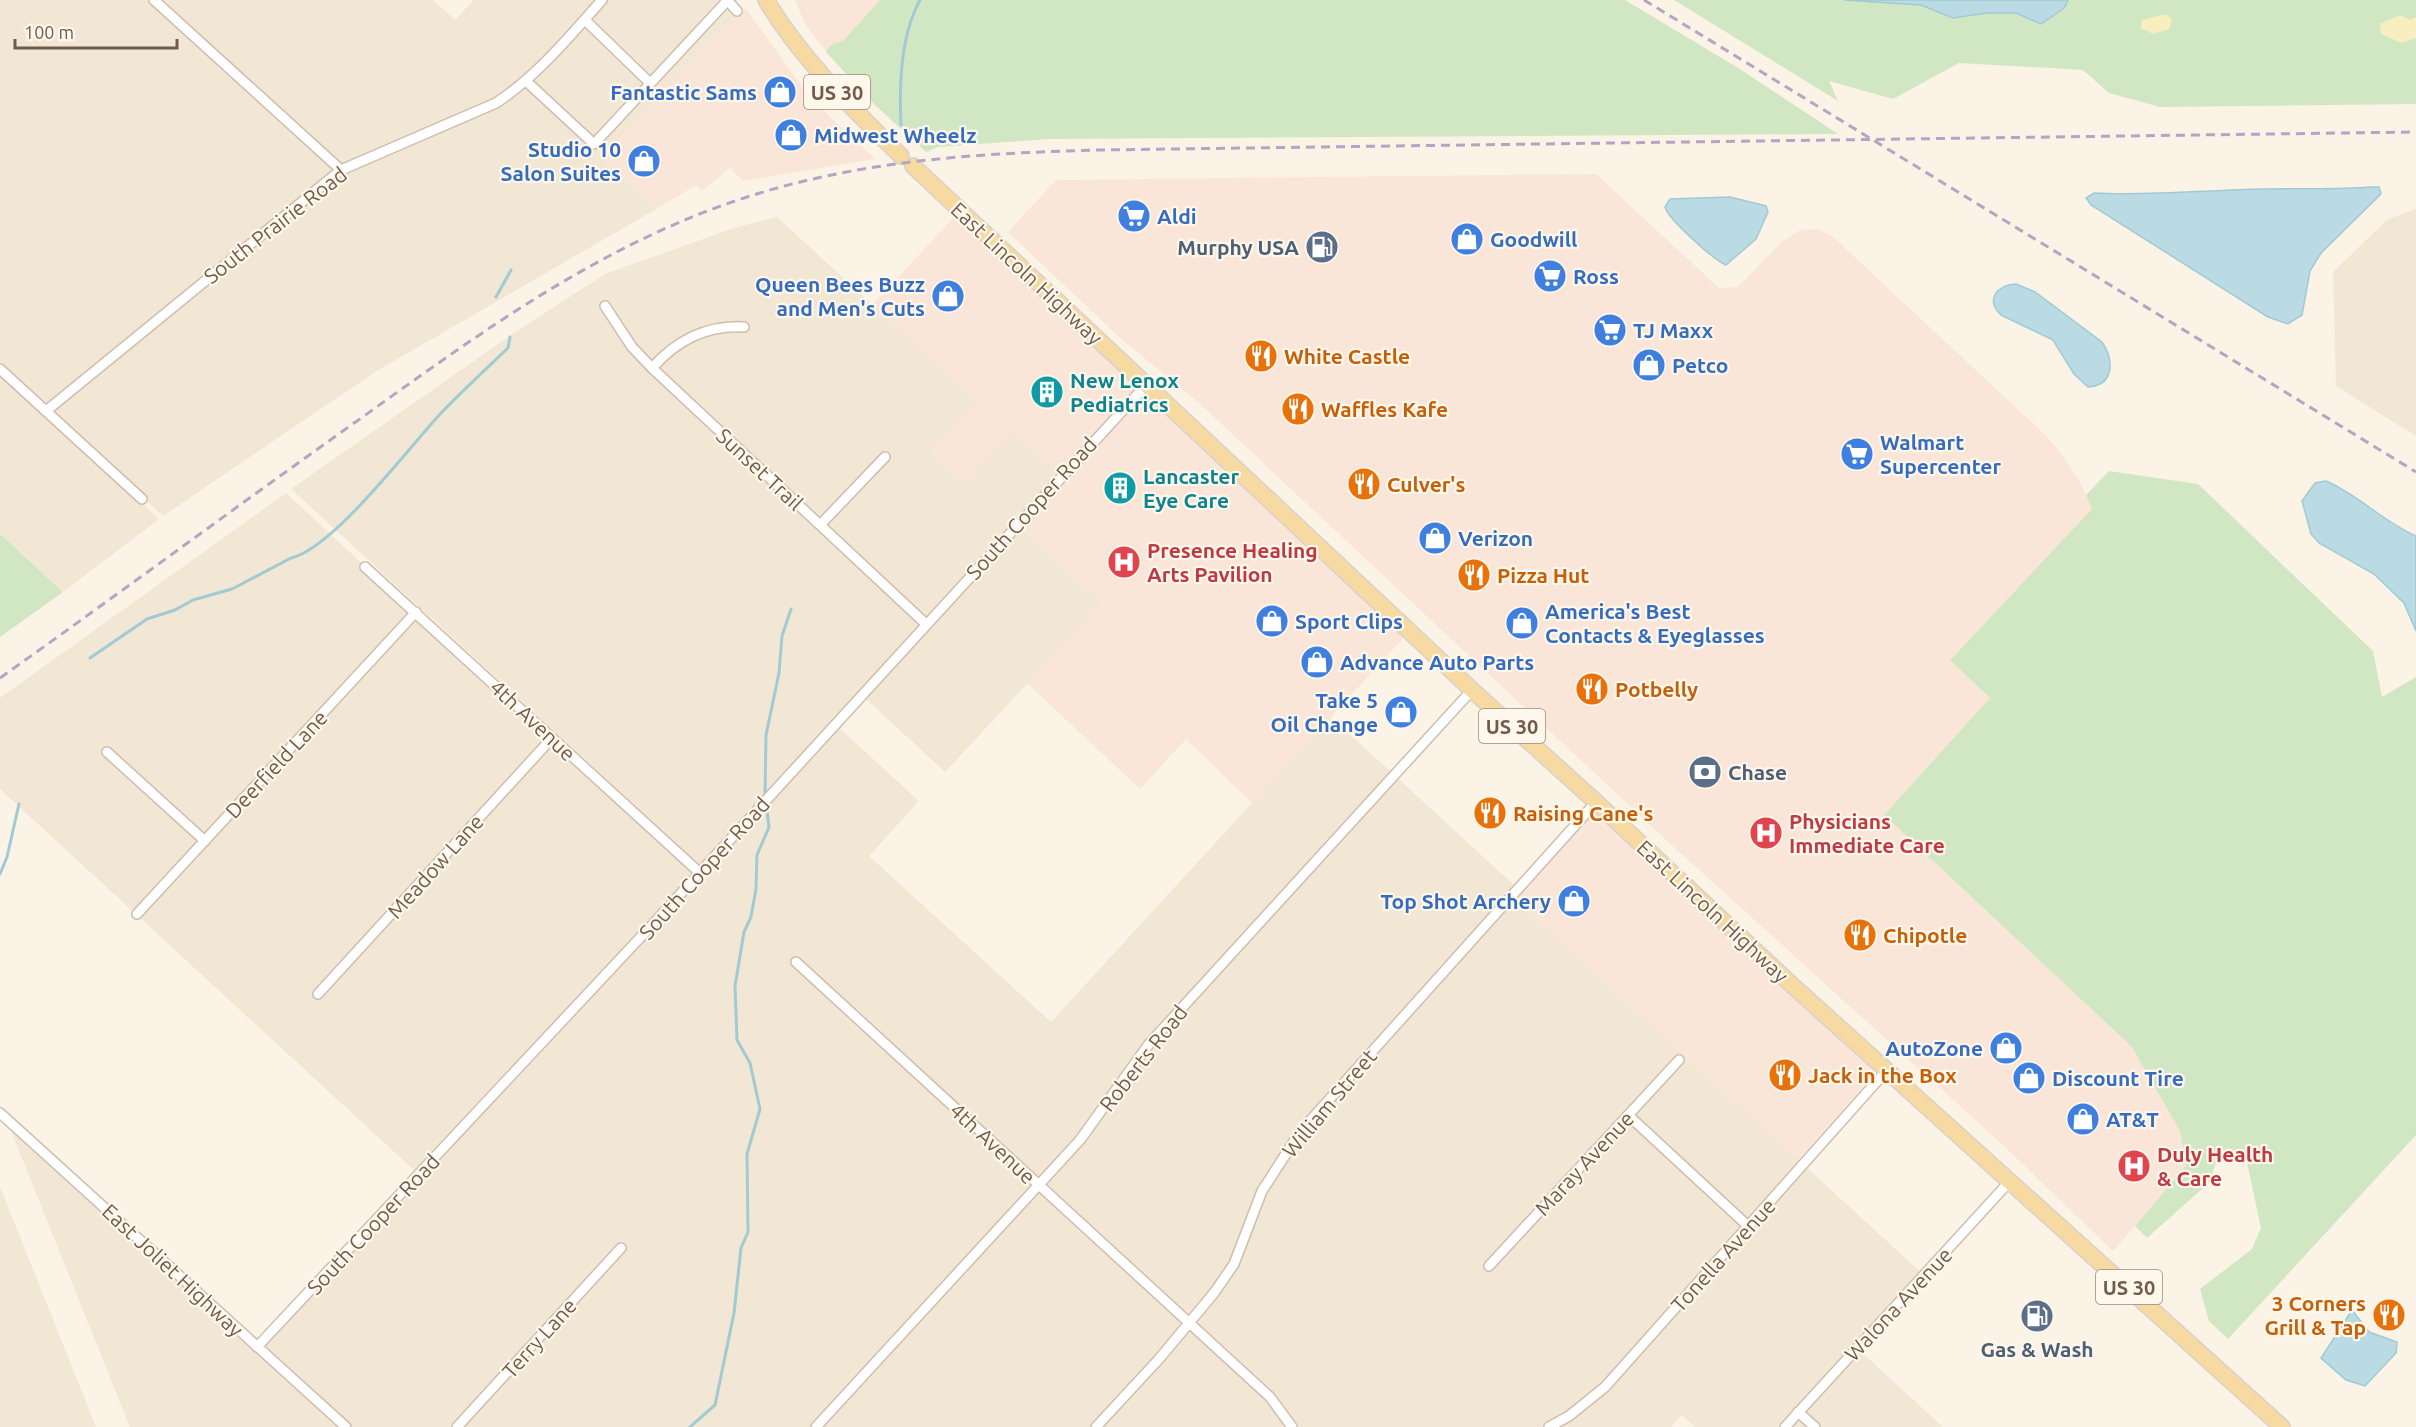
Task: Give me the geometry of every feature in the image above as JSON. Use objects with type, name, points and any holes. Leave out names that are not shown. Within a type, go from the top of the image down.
[{"type":"main road","name":"US 30","points":[[766,0],[819,74],[901,156]]},
{"type":"main road","name":"East Lincoln Highway","points":[[913,166],[1472,690],[2282,1427]]},
{"type":"street","points":[[154,0],[341,170]]},
{"type":"street","name":"South Prairie Road","points":[[46,411],[341,170],[496,103],[526,81],[603,0]]},
{"type":"street","points":[[526,81],[594,144],[727,0],[737,11]]},
{"type":"street","points":[[585,20],[650,83]]},
{"type":"street","name":"Sunset Trail","points":[[605,306],[632,347],[652,368],[926,624]]},
{"type":"street","points":[[652,368],[668,351],[689,337],[724,326],[744,327]]},
{"type":"street","points":[[0,369],[142,499]]},
{"type":"street","name":"South Cooper Road","points":[[257,1347],[700,873],[1146,385]]},
{"type":"street","points":[[820,525],[885,457]]},
{"type":"street","name":"4th Avenue","points":[[365,567],[700,873]]},
{"type":"street","name":"Deerfield Lane","points":[[137,914],[416,612]]},
{"type":"street","name":"Roberts Road","points":[[816,1427],[1080,1140],[1149,1044],[1472,690]]},
{"type":"street","name":"Meadow Lane","points":[[318,994],[552,738]]},
{"type":"street","points":[[107,752],[206,841]]},
{"type":"street","name":"William Street","points":[[1096,1427],[1189,1323],[1234,1264],[1262,1191],[1300,1132],[1596,802]]},
{"type":"street","name":"4th Avenue","points":[[796,962],[1270,1397],[1292,1427]]},
{"type":"street","name":"Maray Avenue","points":[[1489,1266],[1679,1060]]},
{"type":"street","name":"Tonella Avenue","points":[[1549,1427],[1569,1416],[1605,1387],[1887,1070]]},
{"type":"street","name":"East Joliet Highway","points":[[0,1113],[346,1427]]},
{"type":"street","points":[[1628,1115],[1748,1226]]},
{"type":"street","name":"Walona Avenue","points":[[1785,1427],[2010,1181]]},
{"type":"street","name":"Terry Lane","points":[[458,1427],[621,1248]]},
{"type":"street","points":[[1798,1412],[1815,1427]]},
{"type":"shaded area","points":[[0,0],[433,0],[455,20],[474,0],[718,0],[735,16],[602,157],[658,208],[375,372],[163,516],[0,366]]},
{"type":"shaded area","points":[[795,0],[884,0],[831,58],[805,24]]},
{"type":"shaded area","points":[[746,9],[798,81],[829,116],[875,159],[743,181],[730,168],[702,191],[696,185],[658,208],[602,157],[735,16]]},
{"type":"shaded area","points":[[1596,174],[1719,288],[1738,287],[1782,242],[1800,230],[1816,229],[1832,236],[2040,430],[2055,446],[2078,478],[2093,509],[1950,659],[1991,698],[1884,815],[2132,1047],[2180,1131],[2186,1167],[2113,1251],[2003,1145],[1665,839],[1199,403],[1119,337],[1008,232],[1056,180]]},
{"type":"shaded area","points":[[2416,209],[2416,436],[2336,386],[2333,272],[2388,219]]},
{"type":"shaded area","points":[[958,213],[1408,633],[1252,803],[1186,739],[1140,789],[1027,683],[1102,603],[1019,526],[1064,476],[1012,431],[964,484],[930,453],[977,401],[872,305]]},
{"type":"shaded area","points":[[777,217],[977,401],[931,454],[964,483],[1012,431],[1060,472],[700,865],[291,489],[514,333],[605,274],[734,228]]},
{"type":"shaded area","points":[[0,373],[159,519],[63,592],[0,534]]},
{"type":"shaded area","points":[[286,493],[696,873],[416,1172],[0,789],[0,698]]},
{"type":"shaded area","points":[[1019,526],[1102,603],[945,772],[864,697]]},
{"type":"shaded area","points":[[1331,717],[1515,886],[1509,894],[1928,1279],[1859,1350],[1943,1427],[1695,1427],[1682,1415],[1671,1427],[351,1427],[263,1347],[837,726],[919,801],[869,856],[1051,1022]]},
{"type":"shaded area","points":[[1596,807],[1875,1073],[1798,1160],[1513,898]]},
{"type":"shaded area","points":[[7,1121],[341,1427],[130,1427]]},
{"type":"shaded area","points":[[0,1187],[96,1427],[0,1427]]},
{"type":"green space","points":[[880,0],[1625,0],[1743,71],[1838,134],[1048,139],[938,147],[926,152],[875,105],[826,52],[830,46],[844,40]]},
{"type":"green space","points":[[1674,0],[2416,0],[2416,104],[2160,107],[2109,93],[2083,70],[1959,63],[1893,99],[1829,81],[1838,101]]},
{"type":"green space","points":[[2109,471],[2198,484],[2373,651],[2382,697],[2416,677],[2416,1135],[2228,1339],[2209,1321],[2200,1289],[2252,1249],[2261,1228],[2246,1158],[2220,1149],[2210,1182],[2147,1238],[2135,1226],[2186,1166],[2180,1131],[2132,1047],[1884,815],[1990,698],[1950,660],[2092,509],[2086,495]]},
{"type":"green space","points":[[0,534],[63,592],[0,637]]},
{"type":"sand","points":[[2168,15],[2172,20],[2169,29],[2153,34],[2141,28],[2142,20]]},
{"type":"sand","points":[[2400,15],[2410,20],[2416,17],[2416,38],[2402,43],[2381,34],[2380,24]]},
{"type":"water","points":[[1844,0],[2068,0],[2064,8],[2041,24],[2016,13],[1987,13],[1953,18],[1921,5]]},
{"type":"water","points":[[2379,187],[2381,194],[2321,253],[2310,271],[2302,315],[2288,324],[2268,317],[2091,205],[2086,198],[2094,193],[2137,194]]},
{"type":"water","points":[[1730,197],[1766,206],[1768,212],[1756,239],[1726,265],[1692,239],[1665,207],[1670,199]]},
{"type":"water","points":[[2016,284],[2035,292],[2102,342],[2110,364],[2110,370],[2103,382],[2088,387],[2074,374],[2053,340],[2001,315],[1994,304],[1995,294],[2003,287]]},
{"type":"water","points":[[2326,481],[2416,536],[2416,631],[2404,603],[2374,574],[2319,543],[2311,534],[2302,501],[2315,483]]},
{"type":"water","points":[[2352,1310],[2369,1332],[2397,1342],[2396,1353],[2365,1386],[2346,1380],[2321,1358]]},
{"type":"waterway","points":[[901,125],[902,61],[908,29],[920,0]]},
{"type":"waterway","points":[[496,297],[511,270]]},
{"type":"waterway","points":[[90,658],[147,619],[175,610],[193,600],[232,589],[308,551],[328,536],[349,517],[442,412],[508,348],[510,337]]},
{"type":"waterway","points":[[765,796],[766,735],[779,673],[782,636],[791,609]]},
{"type":"waterway","points":[[0,874],[7,857],[19,804]]},
{"type":"waterway","points":[[690,1427],[715,1405],[734,1313],[741,1248],[748,1232],[747,1154],[760,1109],[750,1063],[737,1040],[735,986],[744,932],[751,917],[756,889],[757,855],[769,827],[767,811]]},
{"type":"railway","points":[[1644,0],[2416,472]]},
{"type":"railway","points":[[0,678],[449,355],[543,294],[642,239],[693,217],[747,197],[834,174],[966,156],[1100,150],[2416,132]]},
{"type":"place","name":"Fantastic Sams","points":[[780,92]]},
{"type":"place","name":"Midwest Wheelz","points":[[791,135]]},
{"type":"place","name":"Studio 10 Salon Suites","points":[[644,161]]},
{"type":"place","name":"Aldi","points":[[1134,216]]},
{"type":"place","name":"Goodwill","points":[[1467,239]]},
{"type":"place","name":"Murphy USA","points":[[1322,247]]},
{"type":"place","name":"Ross","points":[[1550,276]]},
{"type":"place","name":"Queen Bees Buzz and Men's Cuts","points":[[948,296]]},
{"type":"place","name":"TJ Maxx","points":[[1610,330]]},
{"type":"place","name":"White Castle","points":[[1261,356]]},
{"type":"place","name":"Petco","points":[[1649,365]]},
{"type":"place","name":"New Lenox Pediatrics","points":[[1047,392]]},
{"type":"place","name":"Waffles Kafe","points":[[1298,409]]},
{"type":"place","name":"Walmart Supercenter","points":[[1857,454]]},
{"type":"place","name":"Culver's","points":[[1364,484]]},
{"type":"place","name":"Lancaster Eye Care","points":[[1120,488]]},
{"type":"place","name":"Verizon","points":[[1435,538]]},
{"type":"place","name":"Presence Healing Arts Pavilion","points":[[1124,562]]},
{"type":"place","name":"Pizza Hut","points":[[1474,575]]},
{"type":"place","name":"Sport Clips","points":[[1272,621]]},
{"type":"place","name":"America's Best Contacts & Eyeglasses","points":[[1522,623]]},
{"type":"place","name":"Advance Auto Parts","points":[[1317,662]]},
{"type":"place","name":"Potbelly","points":[[1592,689]]},
{"type":"place","name":"Take 5 Oil Change","points":[[1401,712]]},
{"type":"place","name":"Chase","points":[[1705,772]]},
{"type":"place","name":"Raising Cane's","points":[[1490,813]]},
{"type":"place","name":"Physicians Immediate Care","points":[[1766,833]]},
{"type":"place","name":"Top Shot Archery","points":[[1574,901]]},
{"type":"place","name":"Chipotle","points":[[1860,935]]},
{"type":"place","name":"AutoZone","points":[[2006,1048]]},
{"type":"place","name":"Jack in the Box","points":[[1785,1075]]},
{"type":"place","name":"Discount Tire","points":[[2029,1078]]},
{"type":"place","name":"AT&T","points":[[2083,1119]]},
{"type":"place","name":"Duly Health & Care","points":[[2134,1166]]},
{"type":"place","name":"3 Corners Grill & Tap","points":[[2389,1315]]},
{"type":"place","name":"Gas & Wash","points":[[2037,1316]]}]
